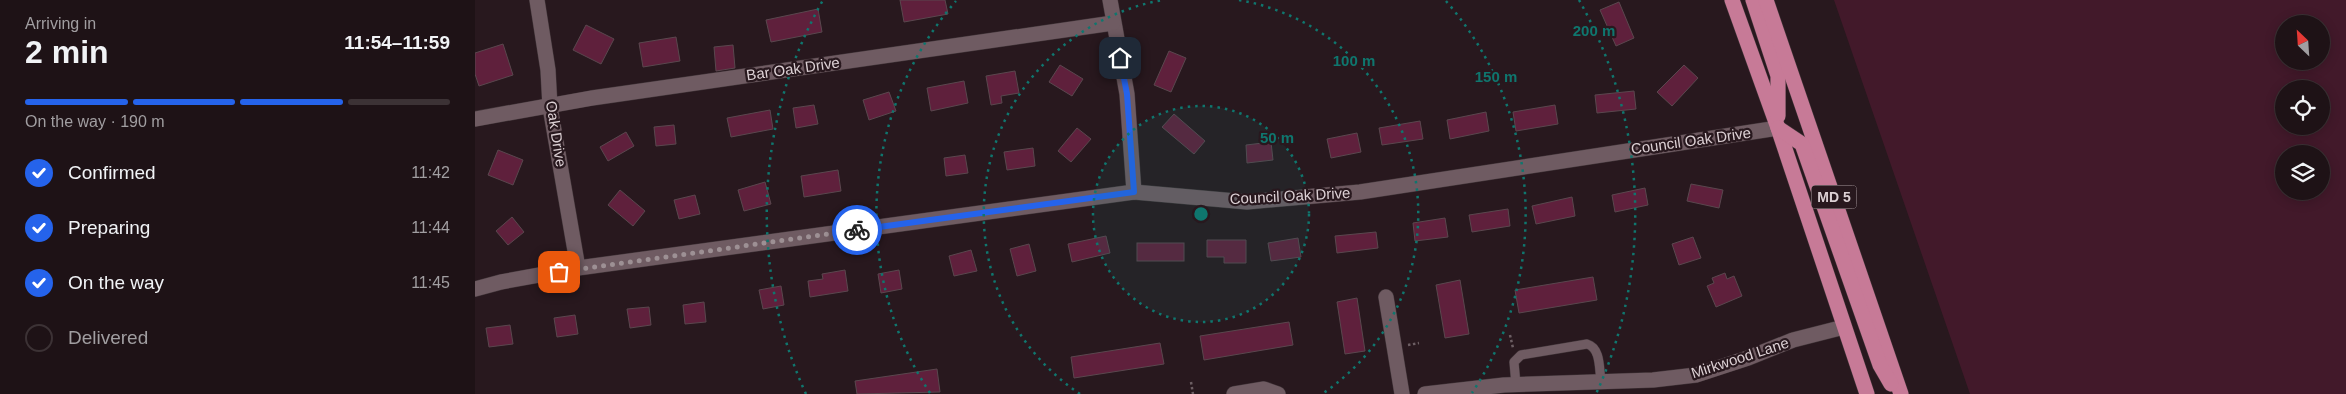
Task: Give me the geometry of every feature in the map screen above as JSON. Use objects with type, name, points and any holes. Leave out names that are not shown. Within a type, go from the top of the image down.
[{"type":"highway","name":"MD 5","points":[[1731,0],[1778,128],[1867,394]]},
{"type":"highway","points":[[1753,0],[1778,76],[1778,128],[1802,144],[1880,365],[1897,394]]},
{"type":"highway","name":"MD 5","points":[[1766,0],[1901,394]]},
{"type":"street","name":"Oak Drive","points":[[537,0],[548,70],[550,107],[578,268]]},
{"type":"street","points":[[1110,0],[1127,94],[1134,192]]},
{"type":"street","name":"Bar Oak Drive","points":[[475,119],[550,107],[564,102],[1113,23]]},
{"type":"street","name":"Council Oak Drive","points":[[475,289],[501,282],[578,268],[1134,192],[1247,202],[1301,198],[1370,190],[1778,128]]},
{"type":"street","points":[[1386,297],[1402,394]]},
{"type":"street","name":"Mirkwood Lane","points":[[1425,394],[1516,385],[1653,380],[1696,375],[1748,358],[1793,340],[1844,327]]},
{"type":"street","points":[[1234,394],[1264,389],[1278,394]]},
{"type":"lane","points":[[1516,385],[1514,362],[1521,355],[1587,344],[1593,345],[1596,350],[1601,381]]},
{"type":"path","points":[[1191,382],[1193,394]]},
{"type":"shaded area","points":[[1834,0],[2346,0],[2346,394],[1970,394]]},
{"type":"building","points":[[900,0],[945,0],[948,14],[904,22]]},
{"type":"building","points":[[1619,2],[1634,38],[1616,46],[1600,10]]},
{"type":"building","points":[[818,9],[822,32],[771,42],[766,20]]},
{"type":"building","points":[[586,25],[614,39],[601,64],[573,50]]},
{"type":"building","points":[[676,37],[680,61],[643,67],[639,43]]},
{"type":"building","points":[[503,44],[513,75],[479,86],[475,74],[475,53]]},
{"type":"building","points":[[733,45],[735,68],[716,71],[714,47]]},
{"type":"building","points":[[1169,51],[1186,58],[1171,92],[1154,85]]},
{"type":"building","points":[[1060,65],[1083,79],[1072,96],[1049,82]]},
{"type":"building","points":[[1684,65],[1698,78],[1672,106],[1657,92]]},
{"type":"building","points":[[1015,71],[1019,93],[1001,96],[1002,103],[991,105],[986,76]]},
{"type":"building","points":[[964,81],[968,103],[931,111],[927,88]]},
{"type":"building","points":[[1634,91],[1636,109],[1597,113],[1595,95]]},
{"type":"building","points":[[889,92],[896,111],[869,120],[863,100]]},
{"type":"building","points":[[814,105],[818,124],[796,128],[793,108]]},
{"type":"building","points":[[1555,105],[1558,124],[1516,131],[1513,112]]},
{"type":"building","points":[[770,110],[773,129],[731,137],[727,118]]},
{"type":"building","points":[[1486,112],[1489,131],[1450,139],[1447,120]]},
{"type":"building","points":[[1174,114],[1205,141],[1194,154],[1162,127]]},
{"type":"building","points":[[1420,121],[1423,139],[1382,145],[1379,128]]},
{"type":"building","points":[[674,125],[676,144],[656,146],[654,127]]},
{"type":"building","points":[[1077,128],[1091,139],[1071,162],[1058,151]]},
{"type":"building","points":[[626,132],[634,146],[608,161],[600,147]]},
{"type":"building","points":[[1357,133],[1361,152],[1331,158],[1327,139]]},
{"type":"building","points":[[1271,142],[1273,160],[1247,163],[1246,145]]},
{"type":"building","points":[[1033,148],[1035,166],[1007,170],[1004,152]]},
{"type":"building","points":[[498,150],[523,160],[513,185],[488,175]]},
{"type":"building","points":[[965,155],[968,173],[946,176],[944,158]]},
{"type":"building","points":[[838,170],[841,191],[804,197],[801,176]]},
{"type":"building","points":[[765,182],[771,204],[744,211],[738,190]]},
{"type":"building","points":[[1691,184],[1723,190],[1719,208],[1687,201]]},
{"type":"building","points":[[1645,188],[1648,205],[1615,212],[1612,195]]},
{"type":"building","points":[[620,190],[645,211],[633,226],[608,205]]},
{"type":"building","points":[[695,195],[700,214],[679,219],[674,200]]},
{"type":"building","points":[[1572,197],[1575,216],[1536,224],[1532,206]]},
{"type":"building","points":[[1508,209],[1510,226],[1472,232],[1469,215]]},
{"type":"building","points":[[512,217],[524,232],[508,245],[496,231]]},
{"type":"building","points":[[1445,218],[1448,237],[1415,241],[1413,223]]},
{"type":"building","points":[[1376,232],[1378,248],[1337,253],[1335,236]]},
{"type":"building","points":[[1106,236],[1110,253],[1072,262],[1068,244]]},
{"type":"building","points":[[1693,237],[1701,258],[1679,265],[1672,244]]},
{"type":"building","points":[[1298,238],[1301,257],[1271,261],[1268,243]]},
{"type":"building","points":[[1207,240],[1246,240],[1246,263],[1224,263],[1224,257],[1207,257]]},
{"type":"building","points":[[1137,243],[1184,243],[1184,261],[1137,261]]},
{"type":"building","points":[[1029,244],[1036,271],[1017,276],[1010,249]]},
{"type":"building","points":[[971,250],[977,271],[954,276],[949,256]]},
{"type":"building","points":[[845,270],[848,291],[810,297],[808,281],[823,279],[822,274]]},
{"type":"building","points":[[899,270],[902,289],[881,293],[878,274]]},
{"type":"building","points":[[1725,273],[1727,279],[1734,276],[1742,296],[1716,307],[1707,286],[1714,283],[1712,278]]},
{"type":"building","points":[[1593,277],[1597,300],[1519,313],[1515,290]]},
{"type":"building","points":[[1460,280],[1469,334],[1445,338],[1436,285]]},
{"type":"building","points":[[781,286],[784,305],[763,309],[759,290]]},
{"type":"building","points":[[1357,298],[1365,351],[1345,354],[1337,302]]},
{"type":"building","points":[[704,302],[706,322],[685,324],[683,305]]},
{"type":"building","points":[[649,307],[651,325],[630,328],[627,309]]},
{"type":"building","points":[[575,315],[578,334],[557,337],[554,318]]},
{"type":"building","points":[[1289,322],[1293,345],[1204,360],[1200,336]]},
{"type":"building","points":[[510,325],[513,344],[489,347],[486,328]]},
{"type":"building","points":[[1160,343],[1164,364],[1074,378],[1071,357]]},
{"type":"building","points":[[937,369],[940,392],[857,394],[855,381]]},
{"type":"way so far","points":[[559,272],[857,230]]},
{"type":"route","points":[[857,230],[1134,192],[1133,151],[1127,94],[1120,58]]}]
